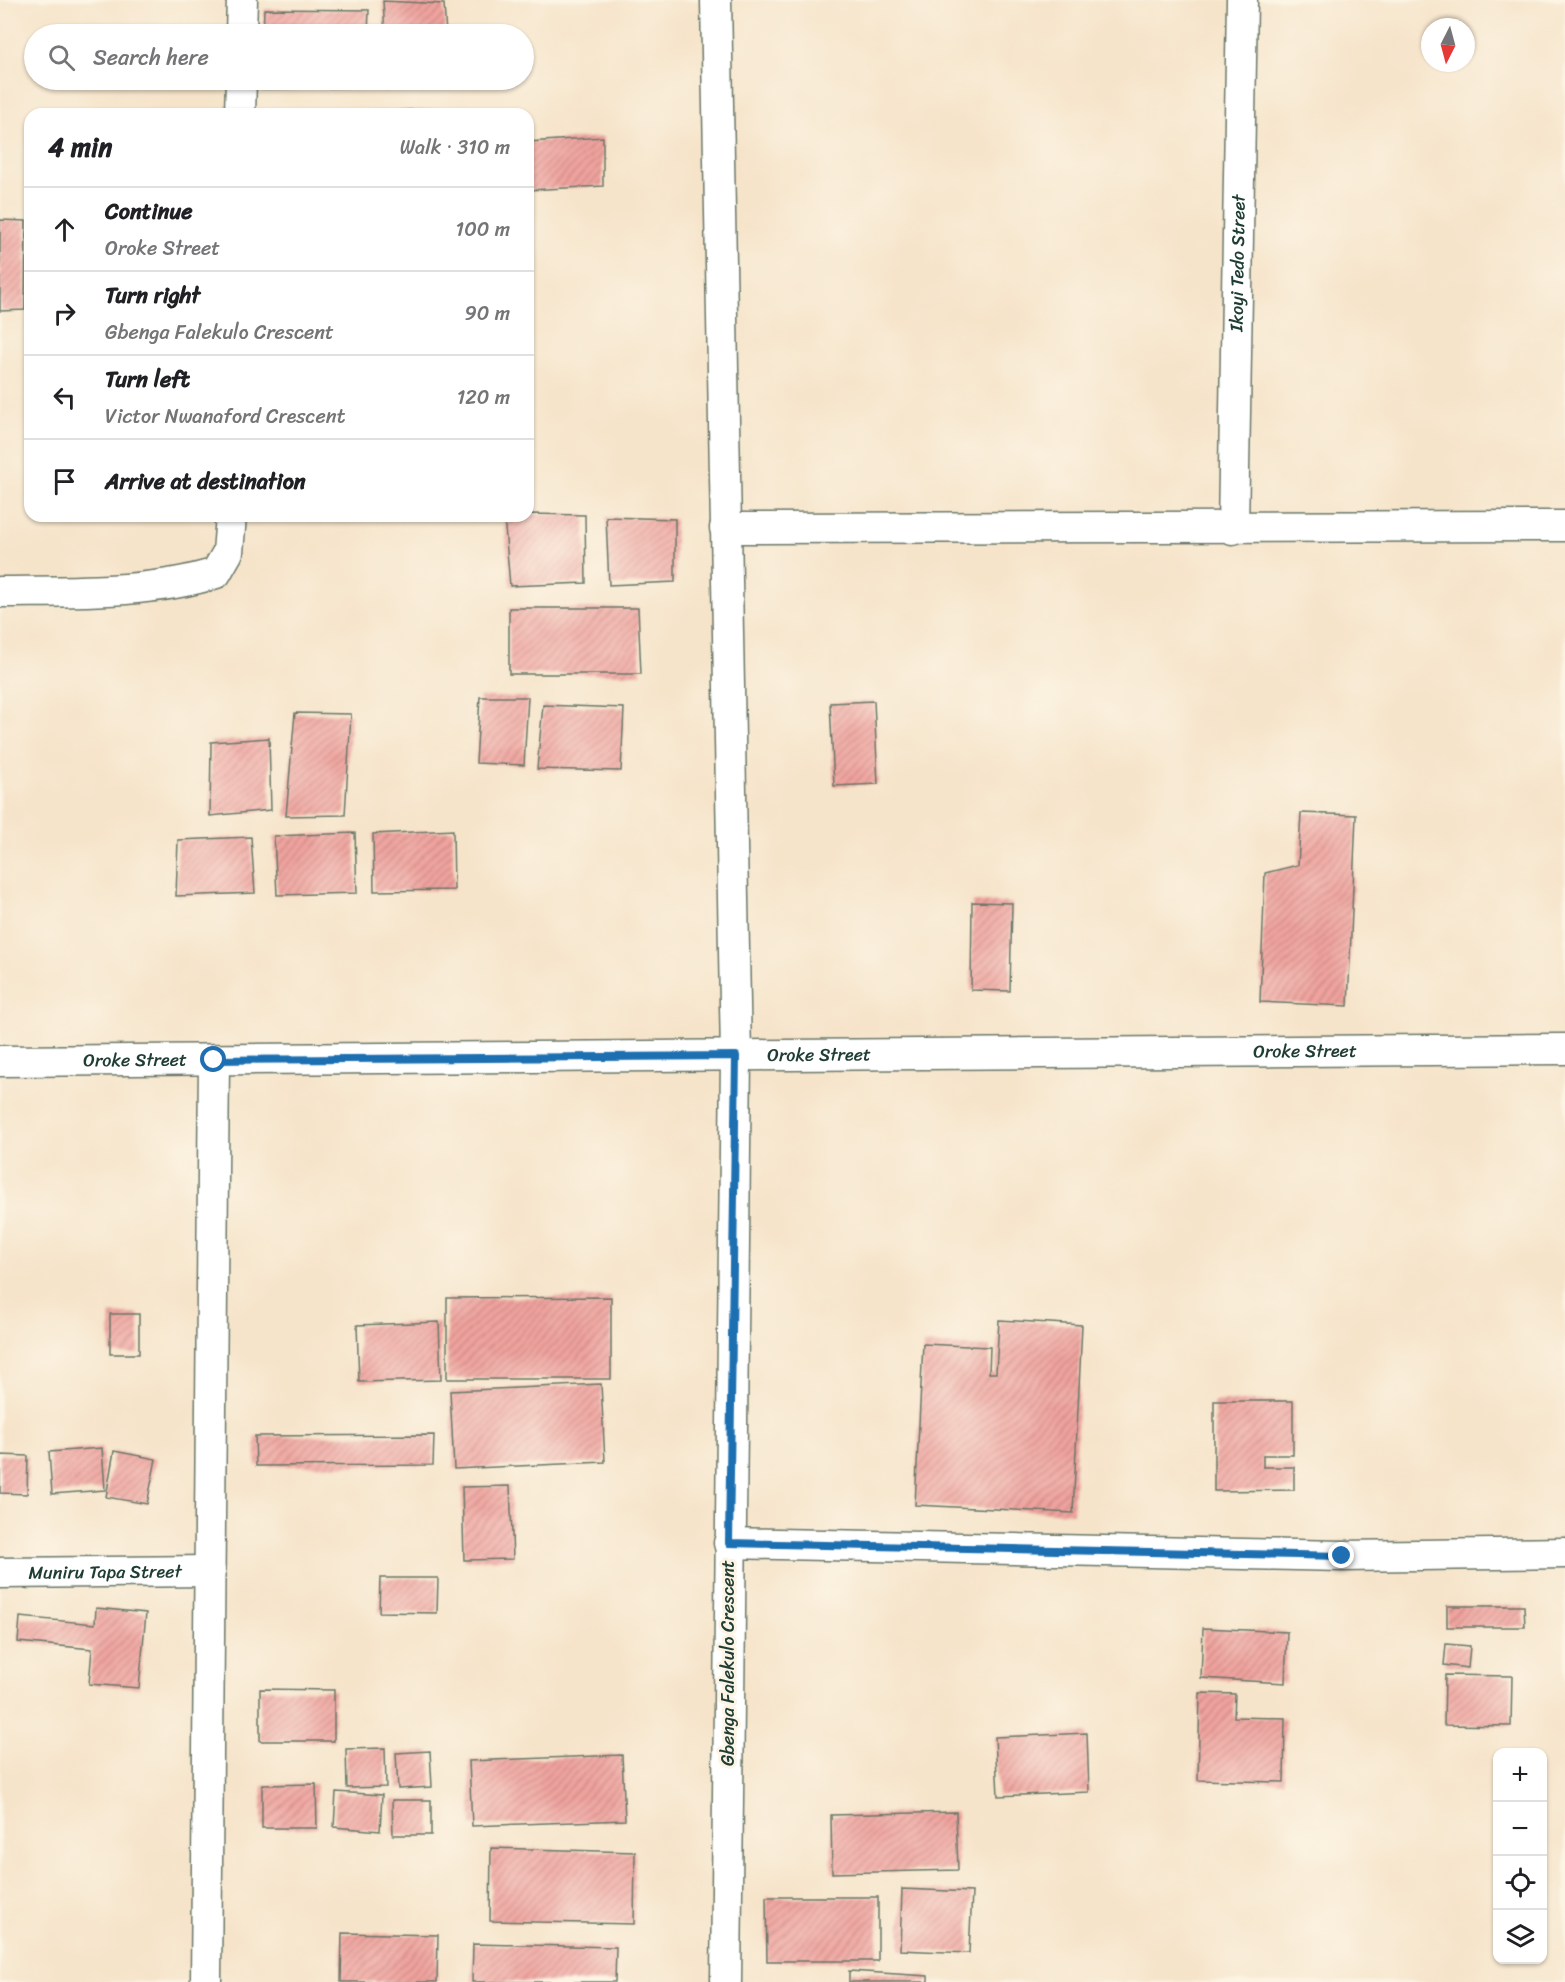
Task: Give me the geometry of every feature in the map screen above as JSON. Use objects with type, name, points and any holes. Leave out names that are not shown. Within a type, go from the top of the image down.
[{"type":"street","points":[[241,24],[242,0]]},
{"type":"street","name":"Gbenga Falekulo Crescent","points":[[716,0],[736,1056],[726,1982]]},
{"type":"street","name":"Ikoyi Tedo Street","points":[[1233,528],[1242,0]]},
{"type":"street","points":[[240,108],[241,90]]},
{"type":"street","points":[[0,592],[76,590],[192,581],[216,573],[228,552],[230,522]]},
{"type":"street","points":[[725,528],[1565,526]]},
{"type":"street","name":"Oroke Street","points":[[0,1061],[1565,1049]]},
{"type":"street","points":[[206,1982],[214,1060]]},
{"type":"street","points":[[729,1543],[1342,1556],[1565,1553]]},
{"type":"street","name":"Muniru Tapa Street","points":[[0,1573],[210,1571]]},
{"type":"building","points":[[383,1],[444,4],[445,24],[384,24]]},
{"type":"building","points":[[264,9],[369,10],[368,24],[263,24]]},
{"type":"building","points":[[603,137],[603,186],[534,190],[534,142]]},
{"type":"building","points":[[0,220],[24,221],[24,310],[0,311]]},
{"type":"building","points":[[534,514],[585,515],[586,583],[510,586],[505,522],[534,522]]},
{"type":"building","points":[[606,517],[675,519],[675,582],[609,585]]},
{"type":"building","points":[[509,608],[638,608],[641,674],[509,674]]},
{"type":"building","points":[[480,697],[528,697],[524,765],[476,763]]},
{"type":"building","points":[[874,701],[878,784],[834,786],[830,703]]},
{"type":"building","points":[[543,705],[624,708],[621,771],[537,769]]},
{"type":"building","points":[[295,713],[351,714],[345,815],[286,816]]},
{"type":"building","points":[[269,738],[271,810],[210,816],[211,742]]},
{"type":"building","points":[[1301,813],[1356,815],[1348,1006],[1260,1002],[1265,873],[1298,865]]},
{"type":"building","points":[[453,830],[454,890],[374,891],[373,834]]},
{"type":"building","points":[[355,833],[357,893],[277,895],[274,836]]},
{"type":"building","points":[[251,837],[255,893],[176,896],[178,840]]},
{"type":"building","points":[[972,902],[1012,903],[1010,991],[971,990]]},
{"type":"building","points":[[611,1297],[611,1379],[447,1379],[447,1298]]},
{"type":"building","points":[[110,1314],[139,1314],[139,1354],[110,1354]]},
{"type":"building","points":[[999,1320],[1082,1325],[1073,1513],[915,1505],[923,1344],[990,1347],[989,1373],[996,1373]]},
{"type":"building","points":[[439,1322],[441,1380],[359,1382],[357,1325]]},
{"type":"building","points":[[601,1384],[605,1462],[454,1469],[450,1391]]},
{"type":"building","points":[[1214,1401],[1293,1401],[1293,1455],[1263,1455],[1263,1467],[1294,1467],[1294,1490],[1214,1491]]},
{"type":"building","points":[[434,1435],[433,1465],[256,1466],[255,1436]]},
{"type":"building","points":[[102,1448],[105,1490],[52,1494],[49,1452]]},
{"type":"building","points":[[114,1451],[156,1459],[147,1504],[106,1497]]},
{"type":"building","points":[[0,1455],[28,1456],[27,1494],[0,1493]]},
{"type":"building","points":[[510,1486],[513,1559],[464,1560],[462,1487]]},
{"type":"building","points":[[380,1578],[438,1578],[437,1613],[379,1612]]},
{"type":"building","points":[[1447,1606],[1524,1606],[1525,1627],[1447,1627]]},
{"type":"building","points":[[96,1608],[146,1613],[139,1688],[89,1684],[92,1649],[18,1642],[20,1617],[95,1624]]},
{"type":"building","points":[[1203,1628],[1287,1632],[1285,1683],[1201,1678]]},
{"type":"building","points":[[1446,1644],[1470,1646],[1468,1668],[1444,1665]]},
{"type":"building","points":[[1445,1675],[1512,1676],[1511,1726],[1444,1725]]},
{"type":"building","points":[[260,1689],[334,1690],[334,1741],[260,1741]]},
{"type":"building","points":[[1200,1693],[1235,1694],[1234,1717],[1285,1718],[1284,1782],[1198,1780]]},
{"type":"building","points":[[1087,1733],[1089,1792],[998,1796],[995,1737]]},
{"type":"building","points":[[385,1748],[386,1787],[347,1788],[346,1749]]},
{"type":"building","points":[[430,1751],[432,1787],[398,1789],[396,1753]]},
{"type":"building","points":[[622,1755],[625,1820],[472,1826],[469,1761]]},
{"type":"building","points":[[316,1784],[317,1828],[262,1828],[262,1785]]},
{"type":"building","points":[[336,1792],[382,1795],[380,1831],[334,1827]]},
{"type":"building","points":[[392,1800],[431,1800],[431,1835],[393,1835]]},
{"type":"building","points":[[956,1812],[958,1870],[832,1873],[831,1815]]},
{"type":"building","points":[[491,1848],[635,1852],[634,1924],[490,1921]]},
{"type":"building","points":[[902,1889],[972,1892],[969,1953],[900,1950]]},
{"type":"building","points":[[766,1897],[878,1897],[878,1961],[767,1961]]},
{"type":"building","points":[[342,1933],[438,1935],[437,1982],[341,1982]]},
{"type":"building","points":[[473,1944],[616,1947],[615,1982],[472,1982]]},
{"type":"building","points":[[849,1971],[928,1976],[928,1982],[849,1982]]},
{"type":"route","points":[[214,1060],[736,1056],[729,1543],[1342,1556]]}]
